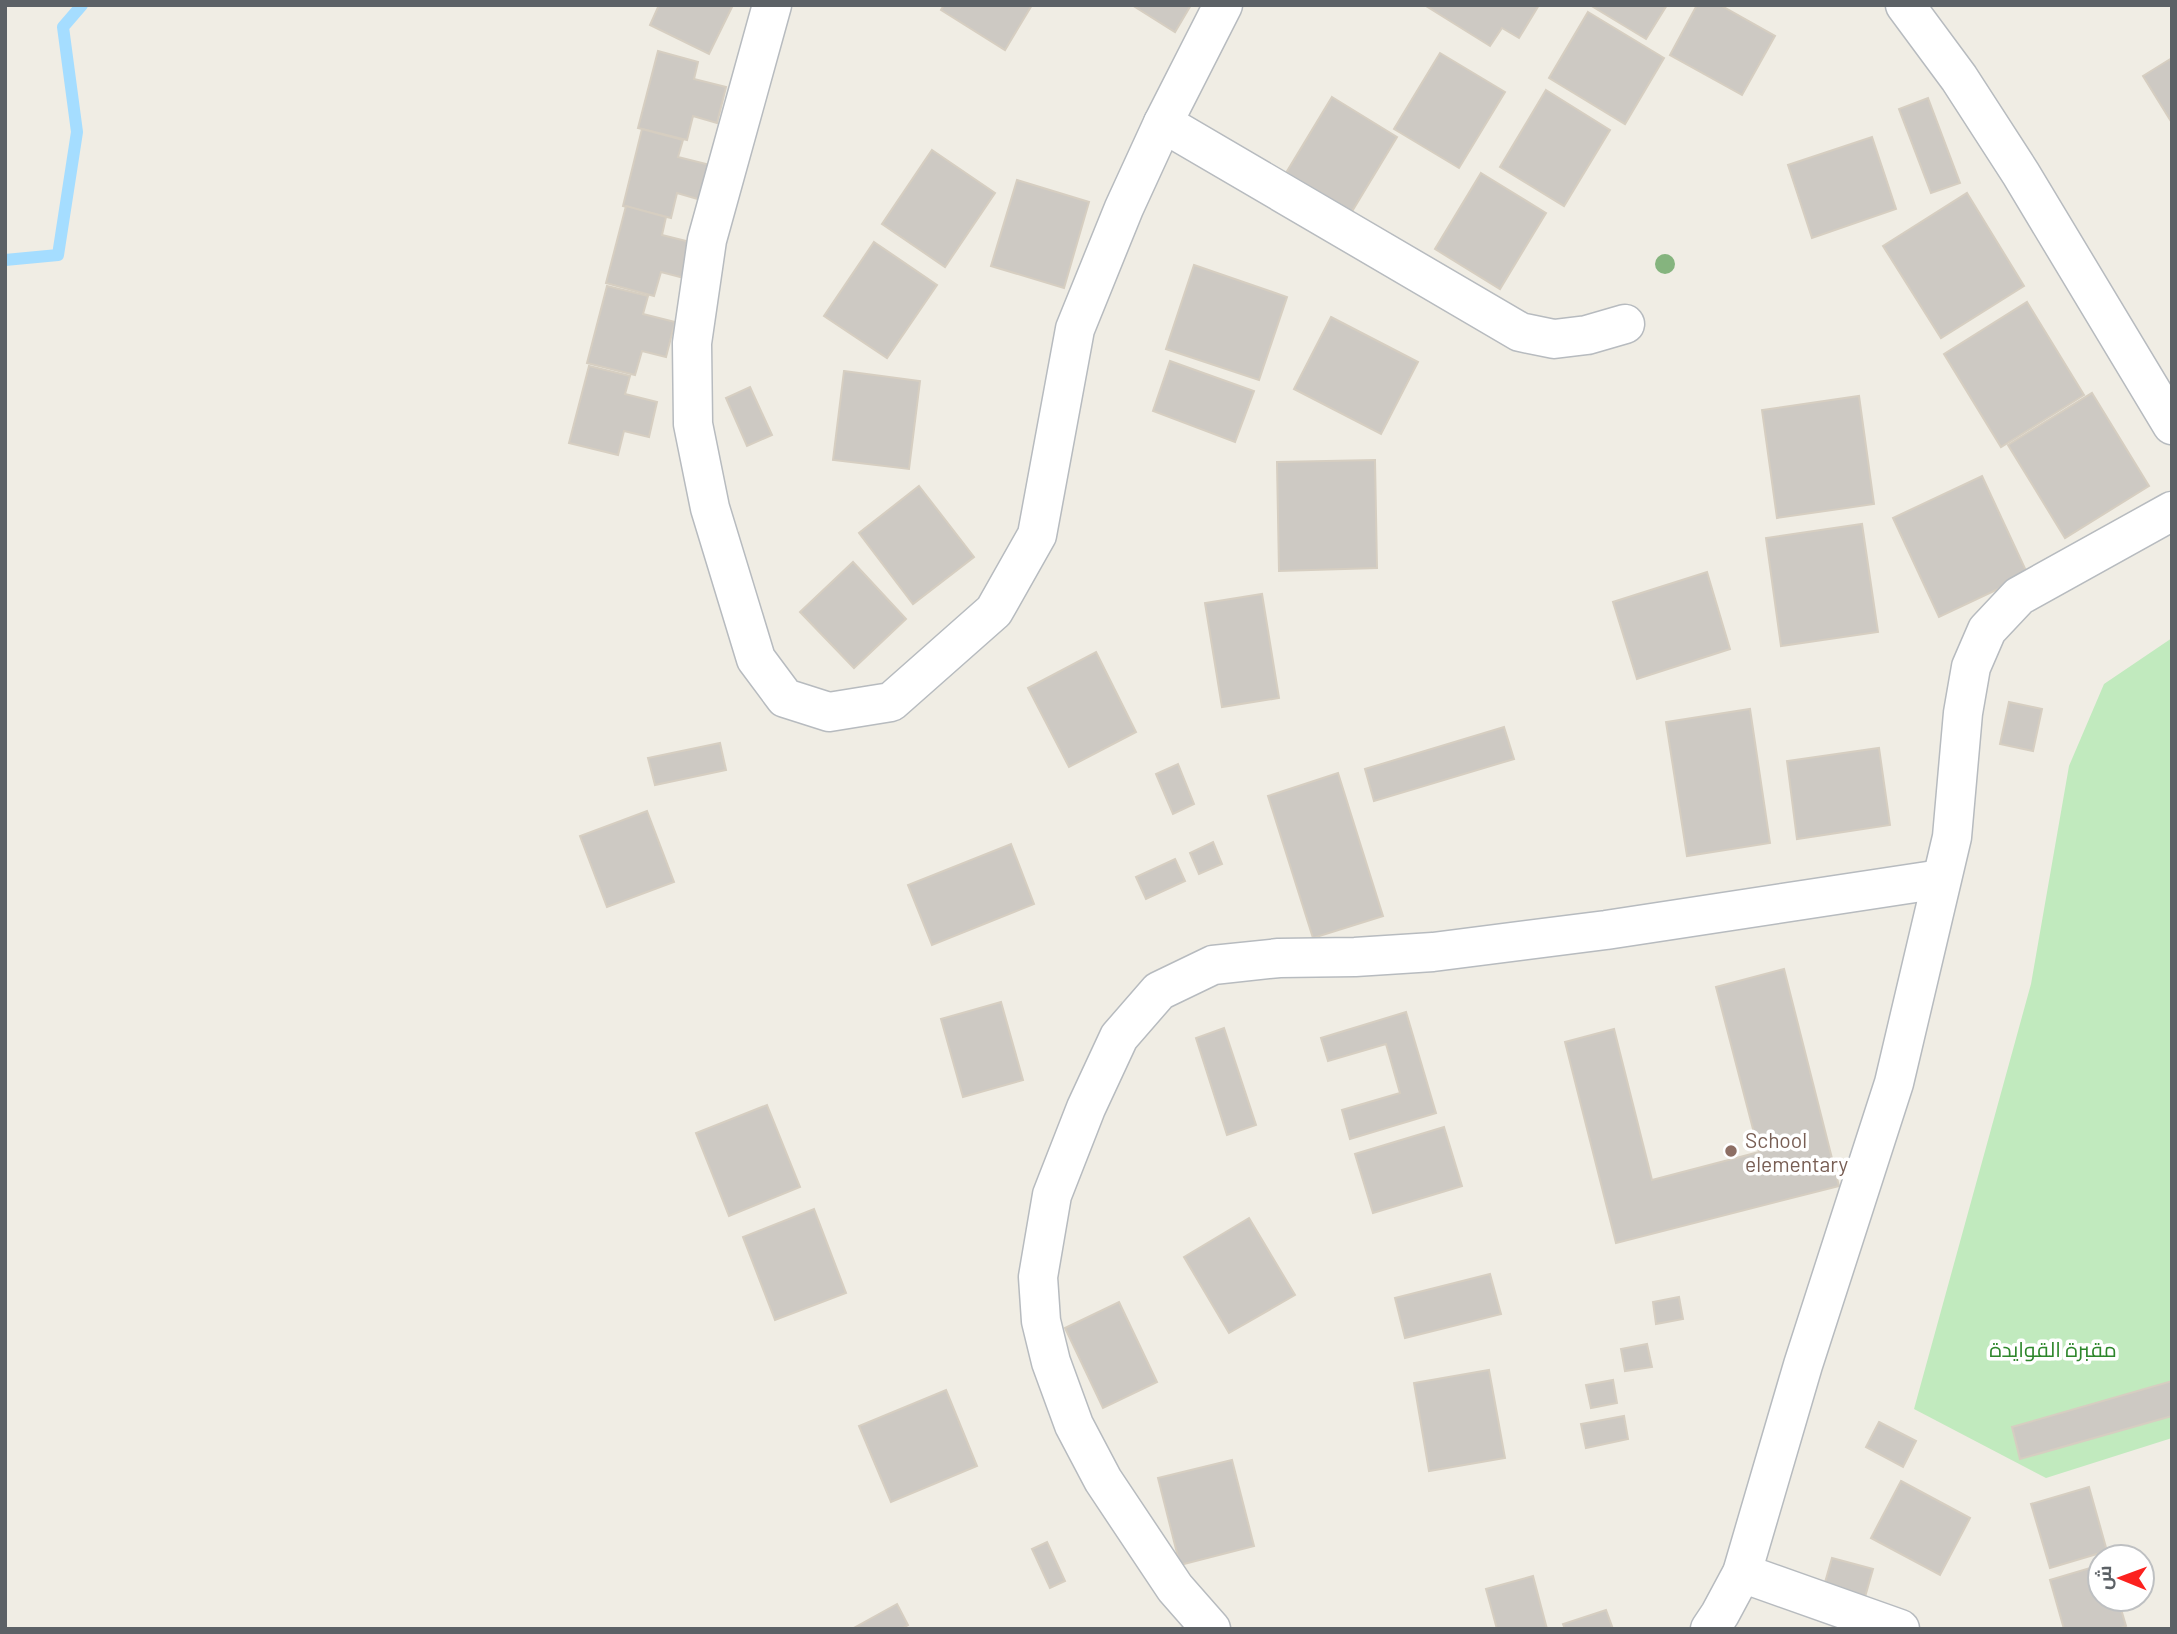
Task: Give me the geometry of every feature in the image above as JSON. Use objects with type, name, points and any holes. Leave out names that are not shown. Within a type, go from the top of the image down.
[{"type":"street","points":[[772,5],[708,240],[692,343],[693,424],[709,508],[755,659],[785,698],[829,712],[891,702],[994,611],[1037,535],[1075,329],[1124,208],[1163,123],[1223,5]]},
{"type":"street","points":[[1916,8],[2021,174],[2172,425]]},
{"type":"street","points":[[1163,123],[1520,332],[1554,339],[1587,335],[1625,324]]},
{"type":"street","points":[[1710,1629],[1742,1573],[1803,1365],[1894,1083],[1952,836],[1963,713],[1971,667],[1987,630],[2019,596],[2172,511]]},
{"type":"street","points":[[1211,1629],[1175,1588],[1103,1480],[1074,1425],[1051,1362],[1041,1321],[1038,1277],[1052,1195],[1086,1108],[1119,1038],[1159,991],[1213,965],[1279,958],[1433,952],[1606,930],[1941,878]]},
{"type":"street","points":[[1742,1573],[1900,1629]]},
{"type":"green space","name":"مقبرة القوايدة","points":[[2172,638],[2172,1438],[2046,1478],[1914,1409],[2031,984],[2069,766],[2104,684]]},
{"type":"building","points":[[659,5],[733,5],[709,54],[650,25]]},
{"type":"building","points":[[944,5],[1032,5],[1005,50],[941,10]]},
{"type":"building","points":[[1132,5],[1191,5],[1175,32]]},
{"type":"building","points":[[1539,5],[1519,38],[1502,28],[1490,46],[1426,6]]},
{"type":"building","points":[[1590,5],[1667,5],[1646,39]]},
{"type":"building","points":[[1697,5],[1720,5],[1775,36],[1742,95],[1670,55]]},
{"type":"building","points":[[1588,12],[1664,58],[1625,124],[1549,78]]},
{"type":"building","points":[[658,51],[698,62],[694,79],[726,87],[717,123],[693,116],[687,140],[638,128]]},
{"type":"building","points":[[1440,53],[1505,92],[1459,168],[1394,129]]},
{"type":"building","points":[[2172,58],[2172,123],[2143,76]]},
{"type":"building","points":[[1546,90],[1610,130],[1564,206],[1500,167]]},
{"type":"building","points":[[1332,97],[1397,137],[1351,213],[1286,173]]},
{"type":"building","points":[[1928,98],[1960,183],[1931,193],[1899,109]]},
{"type":"building","points":[[642,129],[683,140],[678,157],[710,165],[701,200],[677,193],[671,218],[623,206]]},
{"type":"building","points":[[1872,137],[1896,209],[1812,238],[1788,165]]},
{"type":"building","points":[[932,150],[995,193],[945,267],[882,224]]},
{"type":"building","points":[[1481,173],[1546,213],[1500,289],[1435,249]]},
{"type":"building","points":[[1017,180],[1089,202],[1064,288],[991,266]]},
{"type":"building","points":[[1967,193],[2024,286],[1941,338],[1883,246]]},
{"type":"building","points":[[626,206],[666,217],[662,235],[694,243],[684,278],[661,272],[654,296],[606,283]]},
{"type":"building","points":[[874,242],[937,285],[887,358],[824,316]]},
{"type":"building","points":[[1194,265],[1287,297],[1259,380],[1166,349]]},
{"type":"building","points":[[607,286],[648,296],[643,314],[675,322],[666,357],[642,351],[635,375],[587,363]]},
{"type":"building","points":[[2027,302],[2084,395],[2001,447],[1944,354]]},
{"type":"building","points":[[1331,317],[1418,362],[1381,434],[1294,389]]},
{"type":"building","points":[[1170,361],[1254,391],[1235,442],[1153,411]]},
{"type":"building","points":[[589,366],[630,376],[625,394],[657,402],[649,437],[624,431],[618,455],[569,443]]},
{"type":"building","points":[[844,371],[920,381],[909,469],[833,460]]},
{"type":"building","points":[[750,387],[772,435],[747,446],[726,398]]},
{"type":"building","points":[[2092,393],[2149,486],[2065,538],[2008,445]]},
{"type":"building","points":[[1859,396],[1874,504],[1777,518],[1762,410]]},
{"type":"building","points":[[1375,460],[1377,568],[1279,571],[1277,462]]},
{"type":"building","points":[[1982,476],[2028,575],[1939,617],[1893,518]]},
{"type":"building","points":[[919,486],[974,557],[913,604],[859,533]]},
{"type":"building","points":[[1862,524],[1878,632],[1781,646],[1766,538]]},
{"type":"building","points":[[853,562],[906,619],[854,668],[800,612]]},
{"type":"building","points":[[1707,572],[1730,649],[1637,679],[1613,602]]},
{"type":"building","points":[[1262,594],[1279,698],[1222,707],[1205,603]]},
{"type":"building","points":[[1096,652],[1136,732],[1069,767],[1028,688]]},
{"type":"building","points":[[2009,702],[2042,709],[2033,751],[2000,744]]},
{"type":"building","points":[[1750,709],[1770,843],[1687,856],[1666,722]]},
{"type":"building","points":[[1504,727],[1514,759],[1374,801],[1365,769]]},
{"type":"building","points":[[720,743],[726,770],[655,785],[648,758]]},
{"type":"building","points":[[1879,748],[1890,825],[1797,839],[1787,761]]},
{"type":"building","points":[[1178,764],[1194,804],[1173,814],[1156,774]]},
{"type":"building","points":[[1338,773],[1383,916],[1313,938],[1268,796]]},
{"type":"building","points":[[647,811],[674,882],[607,907],[580,836]]},
{"type":"building","points":[[1213,842],[1222,864],[1199,874],[1190,853]]},
{"type":"building","points":[[1011,844],[1034,904],[932,945],[908,885]]},
{"type":"building","points":[[1175,859],[1185,881],[1146,899],[1136,877]]},
{"type":"building","points":[[1784,969],[1839,1186],[1616,1243],[1565,1042],[1614,1029],[1652,1180],[1759,1152],[1716,987]]},
{"type":"building","points":[[1001,1002],[1023,1080],[963,1097],[941,1019]]},
{"type":"building","points":[[1406,1012],[1436,1113],[1350,1139],[1342,1110],[1400,1093],[1386,1044],[1328,1061],[1321,1038]]},
{"type":"building","points":[[1224,1028],[1256,1125],[1227,1135],[1196,1038]]},
{"type":"building","points":[[767,1105],[800,1187],[729,1216],[696,1133]]},
{"type":"building","points":[[1444,1127],[1462,1186],[1373,1213],[1355,1154]]},
{"type":"building","points":[[814,1209],[846,1293],[775,1320],[743,1237]]},
{"type":"building","points":[[1249,1218],[1295,1295],[1229,1333],[1184,1257]]},
{"type":"building","points":[[1490,1274],[1501,1314],[1405,1338],[1395,1298]]},
{"type":"building","points":[[1679,1297],[1683,1319],[1656,1324],[1653,1302]]},
{"type":"building","points":[[1119,1302],[1157,1382],[1103,1408],[1065,1328]]},
{"type":"building","points":[[1647,1344],[1652,1367],[1625,1371],[1621,1349]]},
{"type":"building","points":[[1489,1370],[1505,1458],[1429,1471],[1414,1383]]},
{"type":"building","points":[[1613,1380],[1617,1403],[1591,1408],[1586,1385]]},
{"type":"building","points":[[2172,1381],[2172,1416],[2020,1459],[2012,1427]]},
{"type":"building","points":[[946,1390],[977,1466],[891,1502],[859,1426]]},
{"type":"building","points":[[1624,1416],[1628,1439],[1586,1448],[1581,1424]]},
{"type":"building","points":[[1879,1422],[1916,1441],[1903,1467],[1866,1447]]},
{"type":"building","points":[[1232,1460],[1254,1546],[1180,1565],[1158,1478]]},
{"type":"building","points":[[1901,1481],[1970,1518],[1940,1575],[1871,1538]]},
{"type":"building","points":[[2089,1487],[2105,1543],[2086,1543],[2086,1557],[2050,1568],[2031,1504]]},
{"type":"building","points":[[1047,1542],[1065,1581],[1050,1588],[1032,1549]]},
{"type":"building","points":[[1832,1558],[1873,1569],[1865,1597],[1824,1586]]},
{"type":"building","points":[[2086,1569],[2086,1613],[2122,1613],[2126,1626],[2118,1629],[2064,1629],[2050,1580]]},
{"type":"building","points":[[1533,1576],[1547,1629],[1497,1629],[1486,1589]]},
{"type":"building","points":[[897,1604],[908,1625],[901,1629],[852,1629]]},
{"type":"building","points":[[1606,1610],[1613,1629],[1565,1629],[1563,1624]]},
{"type":"waterway","points":[[5,260],[58,255],[77,132],[63,27],[82,5]]},
{"type":"place","name":"School elementary","points":[[1731,1151]]}]
